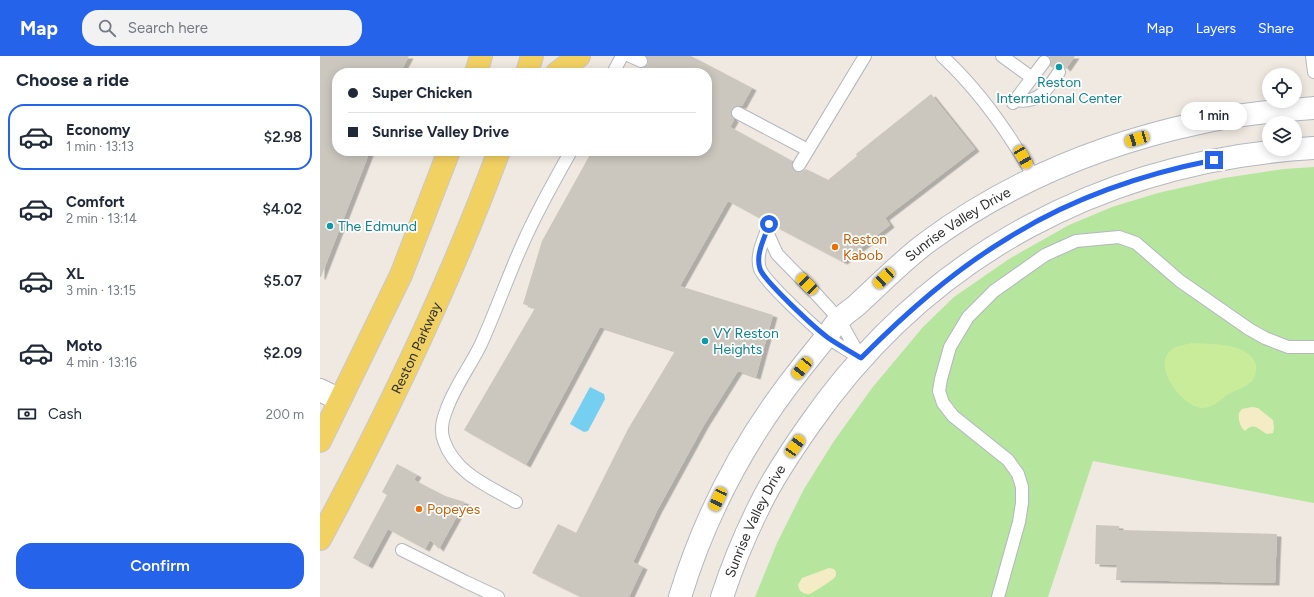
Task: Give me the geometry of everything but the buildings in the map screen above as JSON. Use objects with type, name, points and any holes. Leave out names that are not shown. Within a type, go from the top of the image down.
[{"type":"main road","points":[[477,68],[481,56]]},
{"type":"main road","points":[[528,68],[532,56]]},
{"type":"main road","points":[[563,68],[579,56]]},
{"type":"main road","name":"Sunrise Valley Drive","points":[[680,597],[692,560],[722,489],[764,417],[839,320],[926,243],[965,216],[1011,189],[1034,177],[1087,156],[1167,130],[1200,122],[1245,115],[1314,108]]},
{"type":"main road","name":"Sunrise Valley Drive","points":[[722,597],[746,535],[765,494],[813,419],[861,358],[914,308],[971,262],[1007,238],[1045,217],[1112,189],[1156,174],[1229,157],[1269,151],[1314,148]]},
{"type":"main road","points":[[320,441],[401,275],[447,156]]},
{"type":"main road","name":"Reston Parkway","points":[[320,538],[376,431],[432,317],[469,229],[497,156]]},
{"type":"main road","points":[[320,390],[340,400]]},
{"type":"lane","points":[[616,68],[622,56]]},
{"type":"lane","points":[[799,165],[865,56]]},
{"type":"lane","points":[[942,56],[992,111],[1012,139],[1034,177]]},
{"type":"lane","points":[[1002,56],[1031,77]]},
{"type":"lane","points":[[1312,56],[1314,72]]},
{"type":"lane","points":[[1044,62],[1014,101],[1029,101],[1039,96],[1059,72]]},
{"type":"lane","points":[[738,113],[808,150]]},
{"type":"lane","points":[[516,502],[474,478],[458,466],[450,457],[444,441],[442,423],[446,410],[481,344],[523,243],[567,156]]},
{"type":"lane","points":[[768,228],[777,254],[839,320],[861,358],[826,337],[776,290],[766,278],[760,269],[759,257],[768,228]]},
{"type":"lane","points":[[998,597],[1019,522],[1022,503],[1022,487],[1018,474],[1008,460],[953,416],[943,403],[938,391],[950,347],[968,317],[994,291],[1045,255],[1076,241],[1119,237],[1136,243],[1180,281],[1249,329],[1288,347],[1314,347]]},
{"type":"lane","points":[[402,550],[498,597]]},
{"type":"green space","points":[[1314,167],[1314,503],[1093,461],[1048,597],[755,597],[777,543],[804,489],[834,441],[872,388],[923,327],[954,297],[1009,259],[1069,225],[1112,207],[1158,193],[1224,178],[1284,169]]},
{"type":"green space","points":[[1191,343],[1218,344],[1238,348],[1246,352],[1252,357],[1256,365],[1254,379],[1246,386],[1230,393],[1213,405],[1206,408],[1196,407],[1188,402],[1173,387],[1165,368],[1165,359],[1171,350]]},
{"type":"sand","points":[[1252,407],[1258,408],[1273,420],[1273,433],[1267,434],[1254,426],[1245,431],[1243,429],[1240,423],[1239,413],[1242,409]]},
{"type":"sand","points":[[829,568],[834,569],[836,572],[836,576],[833,579],[809,594],[805,594],[800,591],[798,585],[802,578]]},
{"type":"water","points":[[590,387],[604,394],[605,399],[588,431],[584,432],[570,424]]},
{"type":"place","name":"Reston International Center","points":[[1059,67]]},
{"type":"place","name":"The Edmund","points":[[330,226]]},
{"type":"place","name":"Reston Kabob","points":[[835,247]]},
{"type":"place","name":"VY Reston Heights","points":[[705,341]]},
{"type":"place","name":"Popeyes","points":[[419,509]]},
{"type":"route","points":[[769,224],[763,239],[759,257],[760,269],[766,278],[776,290],[826,337],[861,358],[914,308],[938,288],[971,262],[1018,231],[1064,208],[1142,178],[1214,160]]}]
